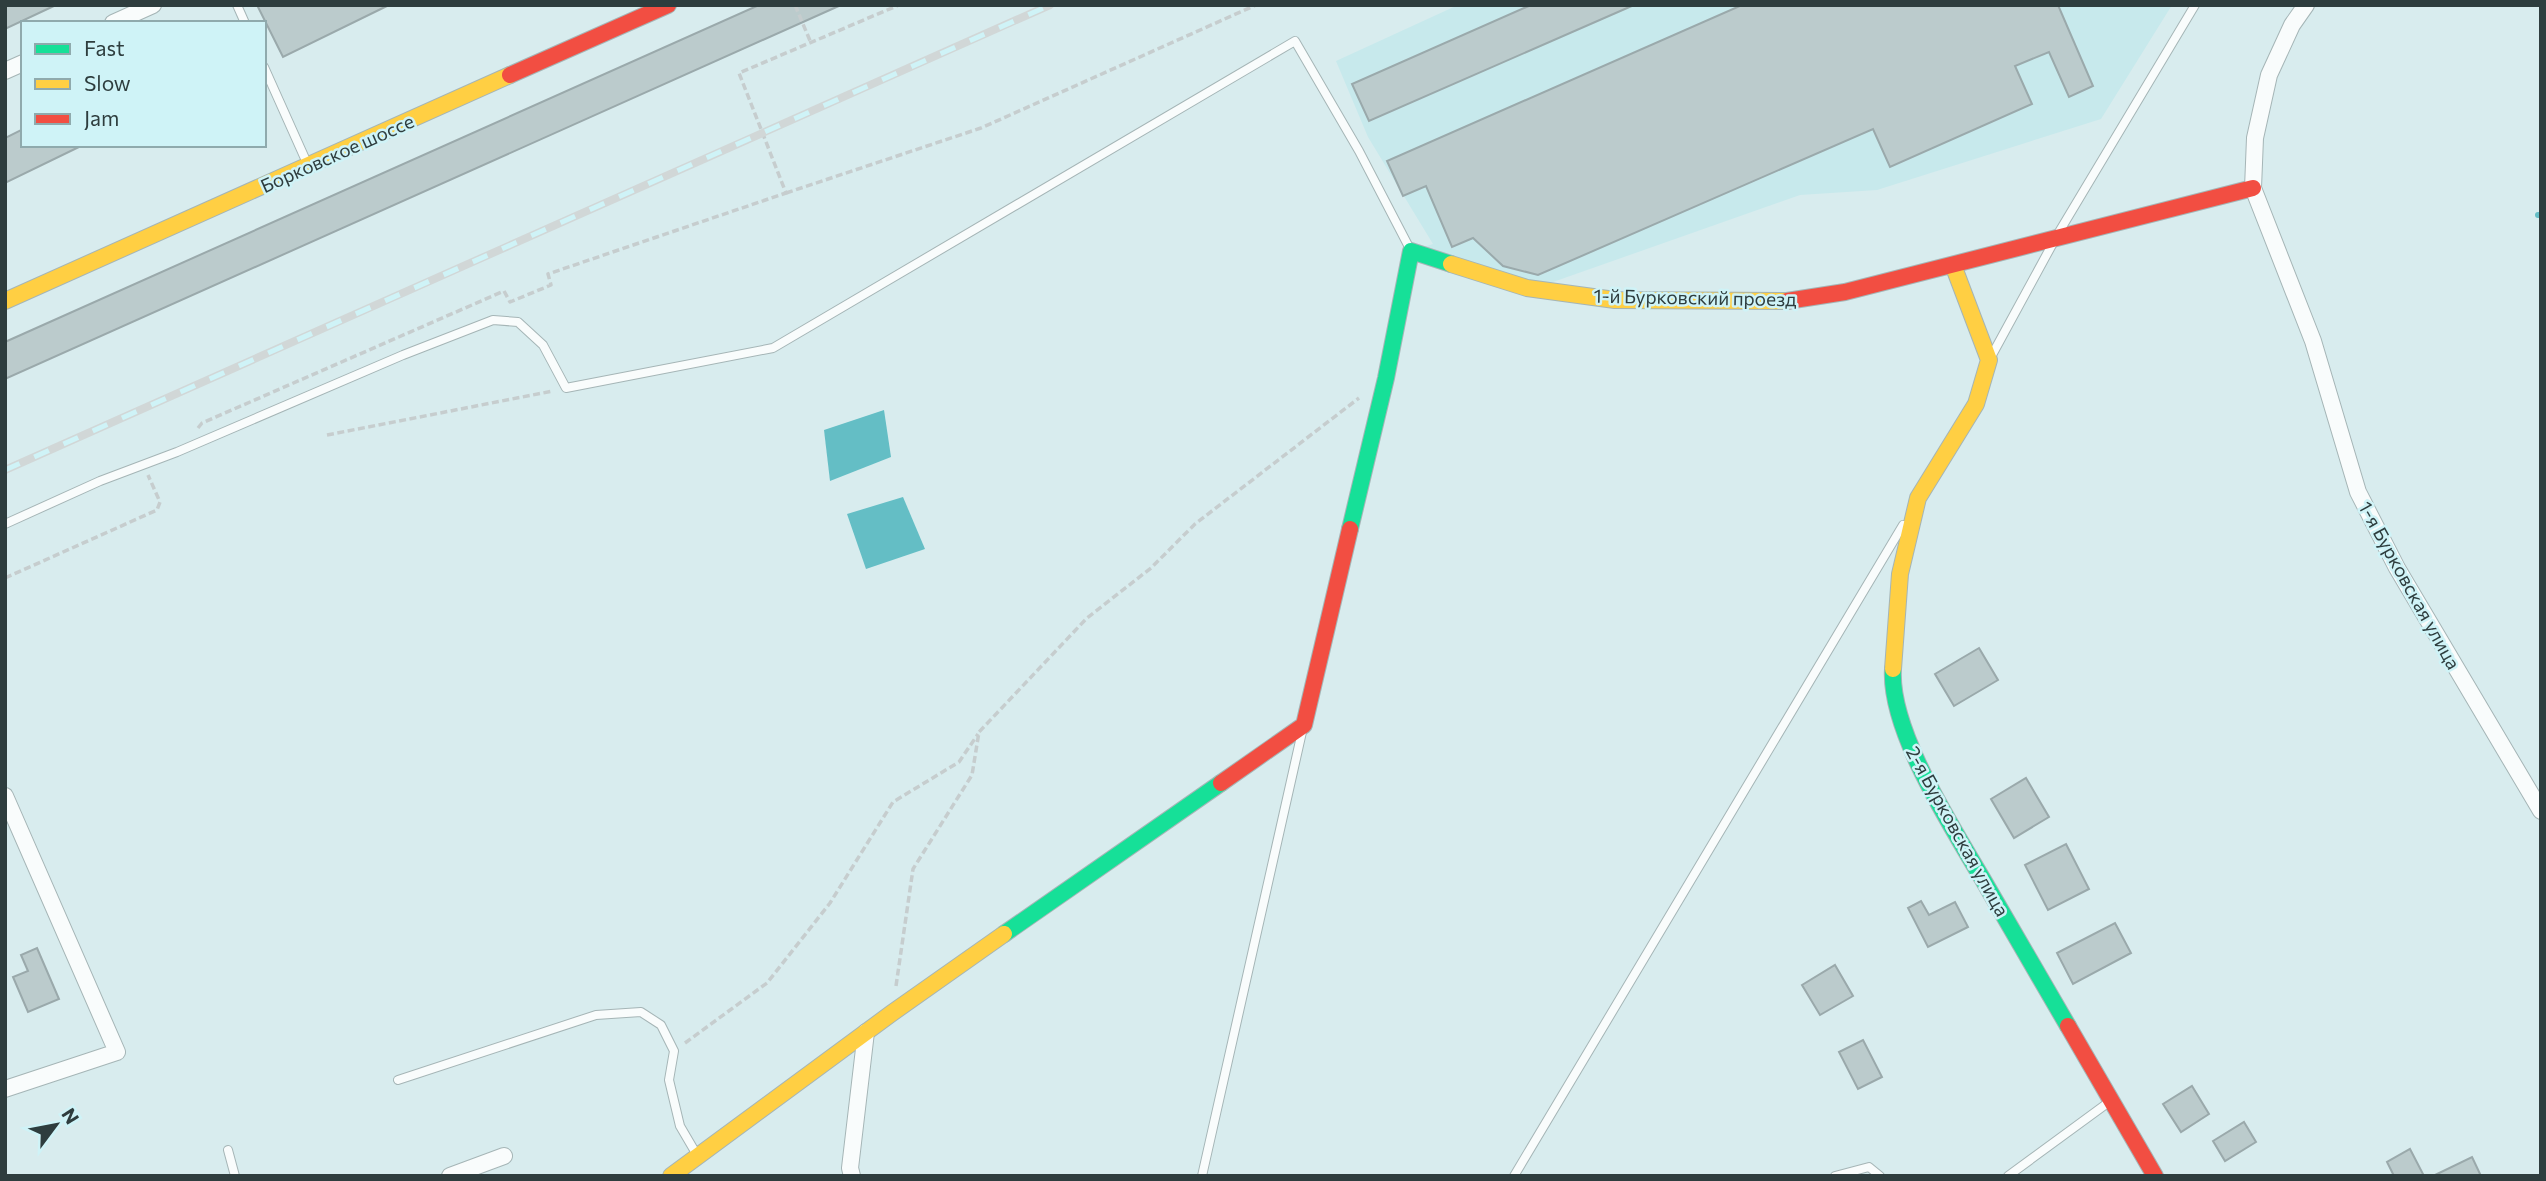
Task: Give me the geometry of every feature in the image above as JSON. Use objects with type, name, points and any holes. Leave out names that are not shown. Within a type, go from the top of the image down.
[{"type":"street","points":[[117,21],[153,5]]},
{"type":"street","name":"Борковское шоссе","points":[[5,301],[668,5]]},
{"type":"street","points":[[2253,188],[2255,138],[2269,75],[2292,25],[2306,5]]},
{"type":"street","points":[[5,71],[21,64]]},
{"type":"street","name":"1-й Бурковский проезд","points":[[1411,251],[1527,288],[1615,300],[1785,301],[1845,292],[2253,188]]},
{"type":"street","name":"1-я Бурковская улица","points":[[2253,188],[2313,341],[2358,492],[2397,568],[2541,811]]},
{"type":"street","points":[[671,1176],[892,1013],[1304,725],[1386,378],[1411,251]]},
{"type":"street","points":[[1953,265],[1989,360]]},
{"type":"street","name":"2-я Бурковская улица","points":[[1989,360],[1976,404],[1918,498],[1900,574],[1892,687],[1906,734],[1941,807],[2155,1176]]},
{"type":"street","points":[[5,796],[117,1052],[5,1089]]},
{"type":"street","points":[[852,1176],[850,1168],[866,1032]]},
{"type":"street","points":[[450,1176],[504,1156]]},
{"type":"lane","points":[[237,5],[244,21]]},
{"type":"lane","points":[[1989,360],[2055,239],[2195,5]]},
{"type":"lane","points":[[5,524],[100,481],[177,452],[403,355],[493,320],[518,322],[543,345],[566,388],[773,348],[1295,41],[1359,151],[1411,251]]},
{"type":"lane","points":[[266,72],[308,166]]},
{"type":"lane","points":[[1514,1176],[1918,498]]},
{"type":"lane","points":[[1202,1176],[1304,725]]},
{"type":"lane","points":[[398,1080],[596,1016],[641,1012],[661,1024],[674,1051],[669,1080],[680,1126],[697,1155]]},
{"type":"lane","points":[[2008,1176],[2111,1100]]},
{"type":"lane","points":[[228,1150],[235,1176]]},
{"type":"lane","points":[[1835,1176],[1868,1167],[1880,1176]]},
{"type":"path","points":[[795,5],[811,43]]},
{"type":"path","points":[[786,193],[739,73],[899,5]]},
{"type":"path","points":[[177,452],[202,424],[504,290],[510,303],[551,285],[548,274],[981,128],[1256,5]]},
{"type":"path","points":[[674,1051],[766,983],[830,903],[893,802],[959,762],[979,732],[1087,618],[1151,568],[1195,524],[1386,378]]},
{"type":"path","points":[[327,435],[566,388]]},
{"type":"path","points":[[5,578],[157,510],[160,502],[148,473]]},
{"type":"path","points":[[892,1013],[914,869],[972,775],[979,732]]},
{"type":"shaded area","points":[[1458,5],[2172,5],[2101,119],[1877,190],[1800,195],[1536,288],[1411,251],[1433,244],[1368,137],[1336,61]]},
{"type":"water","points":[[884,410],[891,457],[830,481],[824,430]]},
{"type":"water","points":[[903,497],[925,549],[866,569],[847,514]]},
{"type":"building","points":[[5,5],[56,5],[21,21],[5,29]]},
{"type":"building","points":[[257,5],[389,5],[283,57]]},
{"type":"building","points":[[759,5],[841,5],[5,379],[5,342]]},
{"type":"building","points":[[1531,5],[1634,5],[1369,121],[1352,84]]},
{"type":"building","points":[[1742,5],[2058,5],[2093,86],[2069,97],[2049,52],[2015,66],[2032,104],[1890,167],[1873,129],[1538,275],[1503,266],[1473,238],[1452,247],[1426,186],[1403,196],[1387,161]]},
{"type":"building","points":[[21,130],[21,147],[79,147],[5,183],[5,138]]},
{"type":"building","points":[[1979,648],[1998,680],[1954,706],[1935,674]]},
{"type":"building","points":[[2026,778],[2049,817],[2014,838],[1991,799]]},
{"type":"building","points":[[2066,844],[2089,889],[2048,910],[2025,865]]},
{"type":"building","points":[[1921,901],[1929,915],[1955,902],[1968,927],[1928,947],[1908,908]]},
{"type":"building","points":[[2115,923],[2131,953],[2073,984],[2057,953]]},
{"type":"building","points":[[37,948],[59,999],[28,1012],[13,977],[28,971],[21,955]]},
{"type":"building","points":[[1835,965],[1853,996],[1820,1015],[1802,985]]},
{"type":"building","points":[[1863,1040],[1882,1077],[1858,1089],[1839,1052]]},
{"type":"building","points":[[2192,1086],[2209,1114],[2181,1132],[2163,1104]]},
{"type":"building","points":[[2244,1122],[2256,1142],[2225,1161],[2213,1141]]},
{"type":"building","points":[[2410,1149],[2424,1176],[2394,1176],[2387,1162]]},
{"type":"building","points":[[2472,1157],[2481,1176],[2433,1176]]},
{"type":"railway","points":[[5,470],[1050,5]]},
{"type":"traffic: fast","points":[[1350,529],[1386,378],[1411,251],[1451,264]]},
{"type":"traffic: fast","points":[[1893,669],[1894,693],[1901,720],[1924,776],[2068,1026]]},
{"type":"traffic: fast","points":[[1004,934],[1221,783]]},
{"type":"traffic: slow","points":[[5,301],[510,75]]},
{"type":"traffic: slow","points":[[1451,264],[1527,288],[1615,300],[1787,301]]},
{"type":"traffic: slow","points":[[1893,669],[1900,574],[1918,498],[1976,404],[1989,360],[1953,265]]},
{"type":"traffic: slow","points":[[671,1176],[1004,934]]},
{"type":"traffic: jam","points":[[510,75],[668,5]]},
{"type":"traffic: jam","points":[[1787,301],[1845,292],[2253,188]]},
{"type":"traffic: jam","points":[[1221,783],[1304,725],[1350,529]]},
{"type":"traffic: jam","points":[[2068,1026],[2155,1176]]}]
